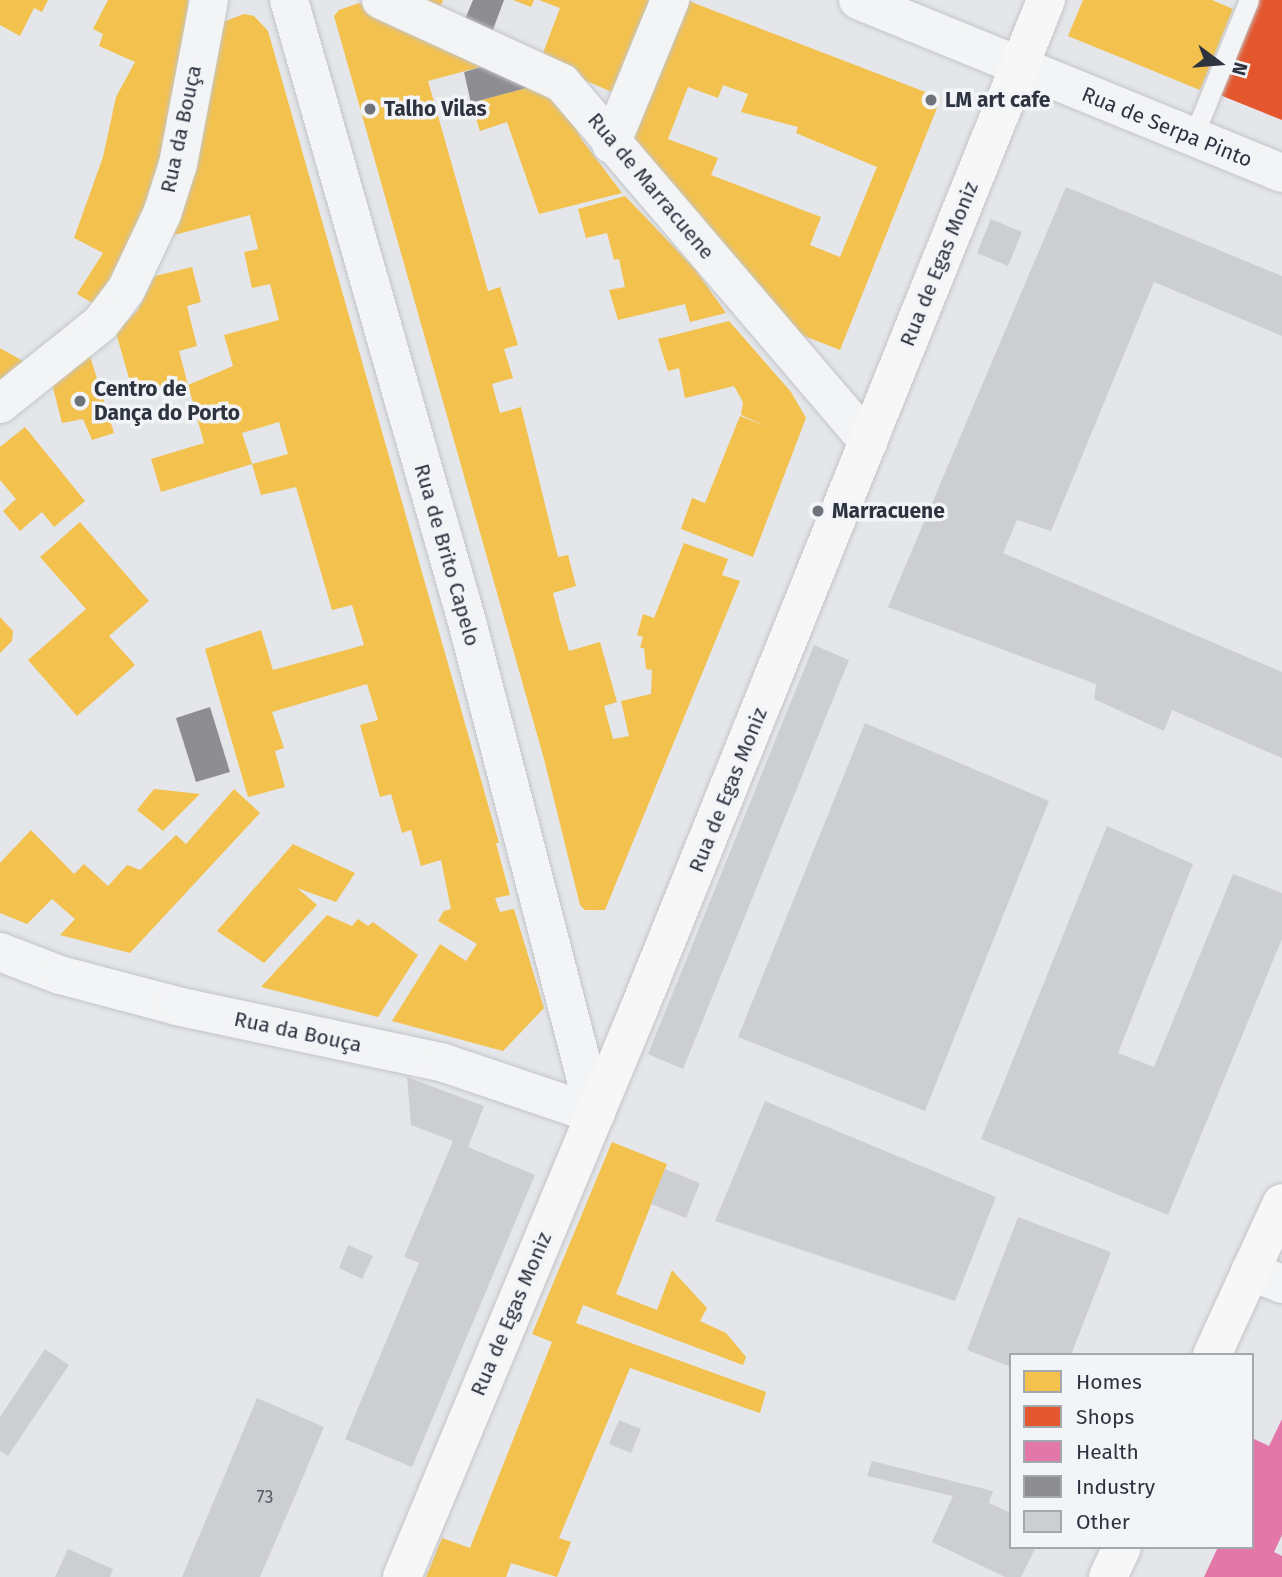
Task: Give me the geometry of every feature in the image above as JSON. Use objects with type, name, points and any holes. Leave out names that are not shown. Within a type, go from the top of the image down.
[{"type":"main road","name":"Rua de Egas Moniz","points":[[402,1577],[595,1114],[1046,0]]},
{"type":"main road","points":[[1213,1353],[1266,1278],[1282,1203]]},
{"type":"main road","points":[[1108,1577],[1121,1549]]},
{"type":"street","name":"Rua da Bouça","points":[[0,404],[101,323],[127,290],[162,215],[178,164],[209,0]]},
{"type":"street","name":"Rua de Brito Capelo","points":[[289,0],[466,618],[595,1114]]},
{"type":"street","name":"Rua de Marracuene","points":[[381,0],[562,83],[596,117],[611,144],[869,442]]},
{"type":"street","points":[[611,144],[670,0]]},
{"type":"street","name":"Rua de Serpa Pinto","points":[[858,0],[1018,68],[1282,173]]},
{"type":"street","name":"Rua da Bouça","points":[[0,952],[60,975],[177,1006],[441,1062],[595,1114]]},
{"type":"lane","points":[[1193,137],[1249,0]]},
{"type":"building: Homes","points":[[0,0],[48,0],[42,12],[34,8],[20,36],[0,25]]},
{"type":"building: Homes","points":[[108,0],[188,0],[188,6],[180,82],[143,223],[99,307],[77,294],[103,253],[74,238],[103,157],[116,97],[135,62],[99,46],[103,34],[93,29]]},
{"type":"building: Homes","points":[[415,0],[443,0],[438,13]]},
{"type":"building: Homes","points":[[513,0],[534,0],[531,7]]},
{"type":"building: Homes","points":[[539,0],[657,0],[619,95],[540,61],[560,8]]},
{"type":"building: Homes","points":[[686,0],[941,98],[840,350],[779,326],[628,146]],"holes":[[[723,85],[748,94],[741,112],[798,127],[796,133],[877,167],[840,257],[810,245],[821,217],[711,175],[718,158],[668,139],[688,87],[718,98]]]},
{"type":"building: Homes","points":[[1083,0],[1212,0],[1233,9],[1200,90],[1068,36]]},
{"type":"building: Homes","points":[[359,3],[491,64],[428,81],[488,291],[500,287],[518,345],[504,349],[513,378],[492,384],[500,413],[521,407],[558,557],[568,555],[576,586],[553,593],[560,621],[569,651],[600,642],[617,702],[604,706],[613,739],[629,736],[621,701],[651,694],[652,670],[646,669],[644,648],[640,648],[643,637],[637,635],[643,614],[654,618],[684,543],[728,559],[722,575],[740,581],[605,910],[585,910],[580,905],[544,759],[334,16],[339,10]]},
{"type":"building: Homes","points":[[244,14],[254,16],[268,31],[499,843],[496,843],[510,895],[495,898],[500,912],[514,909],[544,1008],[503,1051],[392,1021],[440,944],[466,961],[477,944],[438,921],[444,911],[451,909],[441,860],[421,866],[411,830],[402,833],[391,794],[380,797],[360,725],[378,720],[367,684],[272,712],[284,748],[275,751],[285,787],[248,797],[205,649],[261,630],[273,670],[364,645],[352,605],[332,610],[296,487],[261,495],[252,464],[161,492],[151,459],[204,443],[188,385],[233,366],[224,335],[279,320],[270,284],[252,288],[244,252],[258,249],[250,215],[174,235],[200,140],[223,22]],"holes":[[[279,422],[288,454],[252,464],[242,433]]]},
{"type":"building: Homes","points":[[537,85],[556,93],[582,140],[622,193],[539,214],[507,122],[480,131],[471,103]]},
{"type":"building: Homes","points":[[625,196],[694,268],[726,313],[690,322],[685,304],[618,320],[609,290],[625,287],[619,259],[614,260],[607,233],[586,238],[578,209]]},
{"type":"building: Homes","points":[[192,267],[201,302],[187,306],[197,346],[179,351],[188,385],[135,399],[116,333],[138,310],[155,276]]},
{"type":"building: Homes","points":[[729,321],[791,392],[806,418],[753,557],[681,529],[692,498],[705,503],[740,416],[766,426],[741,415],[743,402],[734,386],[685,398],[679,368],[668,371],[658,339]]},
{"type":"building: Homes","points":[[0,348],[30,365],[0,389]]},
{"type":"building: Homes","name":"Centro de Dança do Porto","points":[[89,353],[114,433],[92,440],[83,419],[62,423],[52,384]]},
{"type":"building: Homes","points":[[25,427],[85,501],[54,527],[42,512],[20,531],[3,511],[16,499],[0,480],[0,447]]},
{"type":"building: Homes","points":[[80,522],[149,601],[109,636],[135,665],[77,716],[28,660],[86,609],[40,557]]},
{"type":"building: Homes","points":[[0,617],[13,631],[12,641],[0,653]]},
{"type":"building: Homes","points":[[154,789],[200,794],[163,831],[137,810]]},
{"type":"building: Homes","points":[[234,789],[260,813],[130,953],[60,935],[75,919],[52,899],[27,924],[0,913],[0,863],[31,830],[74,874],[84,864],[108,886],[127,865],[140,870],[176,835],[186,844]]},
{"type":"building: Homes","points":[[293,844],[355,873],[336,902],[297,888],[317,905],[264,963],[217,931]]},
{"type":"building: Homes","points":[[327,915],[352,926],[358,919],[368,926],[373,922],[418,955],[378,1017],[261,987]]},
{"type":"building: Homes","points":[[612,1142],[667,1164],[616,1294],[657,1310],[672,1270],[707,1308],[700,1321],[726,1333],[746,1357],[743,1365],[583,1305],[576,1323],[766,1392],[760,1413],[630,1368],[559,1538],[571,1542],[557,1577],[511,1563],[506,1577],[426,1577],[442,1538],[470,1548],[552,1342],[532,1334]]},
{"type":"building: Shops","points":[[1258,0],[1282,0],[1282,120],[1220,95]]},
{"type":"building: Health","points":[[1282,1419],[1282,1535],[1274,1552],[1282,1556],[1282,1577],[1204,1577],[1217,1549],[1254,1549],[1254,1439],[1269,1446]]},
{"type":"building: Industry","points":[[473,0],[504,0],[491,35],[463,24]]},
{"type":"building: Industry","points":[[491,64],[537,85],[471,103],[464,72]]},
{"type":"building: Industry","points":[[210,707],[230,772],[196,782],[176,718]]},
{"type":"building: Other","points":[[1066,187],[1282,276],[1282,336],[1154,282],[1051,531],[1017,520],[1003,553],[1282,672],[1282,758],[1172,710],[1164,731],[1094,699],[1096,684],[888,607]]},
{"type":"building: Other","points":[[991,219],[1022,232],[1008,266],[977,253]]},
{"type":"building: Other","points":[[814,645],[849,660],[683,1069],[648,1054]]},
{"type":"building: Other","points":[[865,723],[1049,801],[925,1111],[738,1037]]},
{"type":"building: Other","points":[[1107,826],[1193,864],[1118,1053],[1154,1067],[1233,874],[1282,893],[1282,939],[1168,1215],[981,1139]]},
{"type":"building: Other","points":[[407,1077],[484,1106],[468,1147],[535,1175],[412,1467],[345,1439],[419,1263],[404,1257],[453,1141],[411,1125]]},
{"type":"building: Other","points":[[765,1101],[996,1197],[955,1301],[715,1221]]},
{"type":"building: Other","points":[[665,1169],[700,1183],[686,1218],[651,1204]]},
{"type":"building: Other","points":[[1018,1217],[1111,1252],[1072,1353],[1009,1353],[1009,1366],[967,1350]]},
{"type":"building: Other","points":[[348,1245],[373,1256],[362,1279],[339,1268]]},
{"type":"building: Other","points":[[45,1349],[69,1365],[8,1456],[0,1451],[0,1417]]},
{"type":"building: Other","points":[[257,1398],[324,1427],[260,1577],[182,1577]]},
{"type":"building: Other","points":[[619,1420],[641,1429],[631,1453],[609,1444]]},
{"type":"building: Other","points":[[872,1461],[993,1491],[989,1503],[1009,1512],[1009,1549],[1035,1549],[1021,1577],[1005,1577],[932,1542],[953,1496],[867,1476]]},
{"type":"building: Other","points":[[68,1549],[113,1569],[110,1577],[55,1577]]},
{"type":"place","name":"LM art cafe","points":[[931,100]]},
{"type":"place","name":"Talho Vilas","points":[[370,109]]},
{"type":"place","name":"Centro de Dança do Porto","points":[[80,401]]},
{"type":"place","name":"Marracuene","points":[[818,511]]}]
